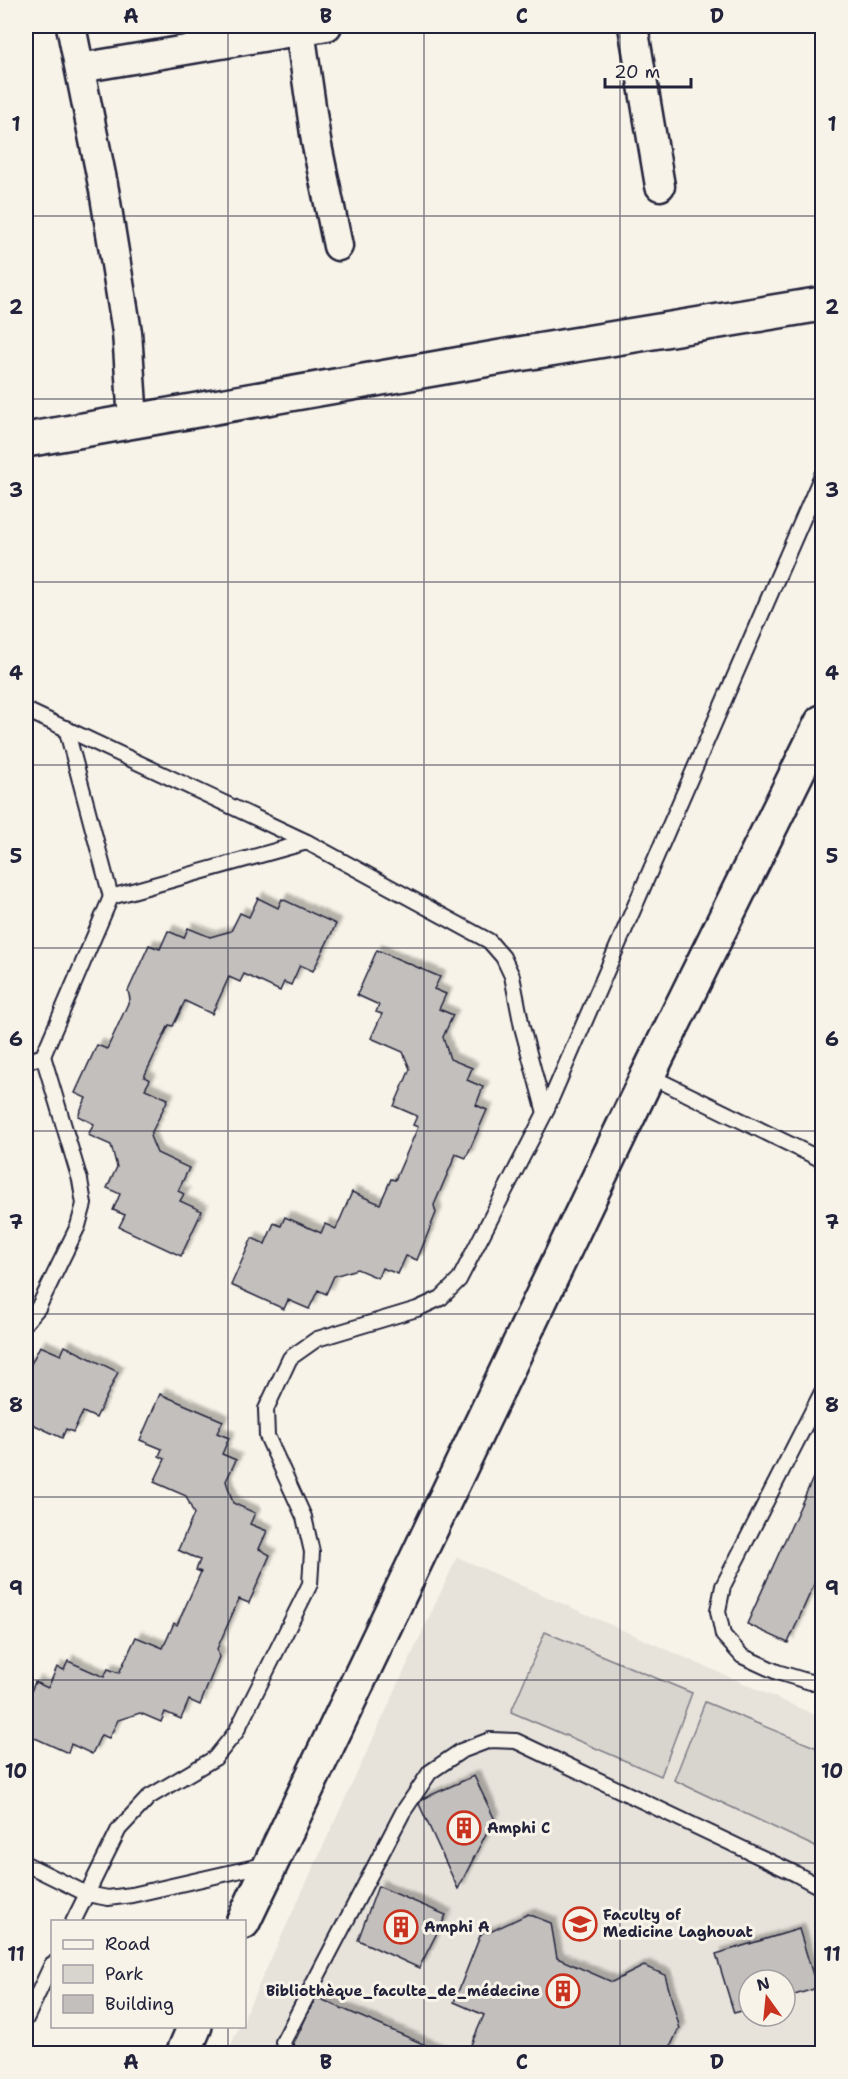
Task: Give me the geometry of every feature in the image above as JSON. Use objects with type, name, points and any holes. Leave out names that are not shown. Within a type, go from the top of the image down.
[{"type":"street","points":[[71,26],[104,190],[127,332],[133,422]]},
{"type":"street","points":[[633,26],[660,186]]},
{"type":"street","points":[[80,68],[313,28],[316,141],[338,246]]},
{"type":"street","points":[[26,440],[822,304]]},
{"type":"street","points":[[244,1920],[648,1075],[822,722]]},
{"type":"street","points":[[183,2054],[194,2028]]},
{"type":"lane","points":[[74,1920],[119,1829],[148,1797],[215,1758],[236,1732],[310,1584],[312,1552],[304,1517],[267,1436],[266,1409],[290,1358],[317,1340],[417,1309],[441,1298],[459,1280],[545,1113],[822,475]]},
{"type":"lane","points":[[26,710],[307,842],[489,941],[503,957],[512,976],[522,1027],[545,1113]]},
{"type":"lane","points":[[26,1322],[38,1308],[78,1226],[84,1204],[80,1180],[43,1056],[111,897],[66,728]]},
{"type":"lane","points":[[111,897],[307,842]]},
{"type":"lane","points":[[26,1062],[43,1056]]},
{"type":"lane","points":[[648,1075],[822,1160]]},
{"type":"lane","points":[[822,1392],[723,1586],[718,1611],[723,1635],[742,1656],[777,1672],[810,1682],[822,1680]]},
{"type":"lane","points":[[286,2054],[283,2042],[403,1812],[430,1772],[460,1751],[490,1740],[516,1741],[822,1888]]},
{"type":"lane","points":[[26,1864],[87,1894],[108,1898],[132,1895],[270,1863]]},
{"type":"lane","points":[[26,2019],[51,1966]]},
{"type":"shaded area","name":"Faculty of Medicine Laghouat","points":[[457,1557],[822,1718],[822,2053],[227,2054],[239,2028],[246,2028],[246,2013]]},
{"type":"green space","points":[[545,1632],[692,1693],[661,1776],[511,1712]]},
{"type":"green space","points":[[705,1702],[822,1750],[822,1850],[674,1780]]},
{"type":"building","points":[[258,898],[278,908],[282,899],[336,924],[313,971],[300,965],[291,985],[284,982],[280,991],[244,974],[240,982],[229,977],[212,1014],[185,1001],[173,1026],[169,1025],[144,1077],[150,1080],[145,1089],[168,1099],[150,1136],[157,1153],[189,1168],[178,1191],[184,1194],[180,1201],[202,1211],[181,1256],[119,1227],[125,1215],[113,1210],[120,1194],[107,1188],[117,1167],[111,1145],[88,1135],[94,1124],[78,1116],[86,1098],[75,1093],[97,1045],[107,1049],[130,999],[128,991],[149,945],[160,949],[168,931],[184,938],[188,928],[210,937],[231,931],[240,913],[249,917]]},
{"type":"building","points":[[377,950],[440,977],[434,989],[446,994],[439,1009],[453,1015],[443,1037],[450,1059],[472,1068],[467,1080],[483,1087],[476,1105],[487,1110],[466,1158],[456,1154],[434,1205],[436,1213],[417,1260],[406,1256],[398,1274],[382,1268],[378,1278],[357,1269],[334,1276],[326,1294],[318,1290],[309,1309],[288,1300],[284,1309],[231,1285],[252,1238],[265,1244],[274,1223],[281,1226],[285,1217],[321,1233],[325,1224],[336,1229],[352,1192],[380,1204],[391,1179],[395,1180],[418,1127],[413,1125],[417,1116],[394,1106],[410,1069],[403,1052],[371,1038],[382,1014],[376,1012],[379,1005],[357,995]]},
{"type":"building","points":[[40,1346],[61,1355],[65,1346],[118,1372],[96,1418],[83,1412],[73,1432],[66,1429],[62,1438],[26,1421],[26,1361],[31,1364]]},
{"type":"building","points":[[160,1394],[223,1421],[217,1433],[229,1438],[222,1454],[236,1460],[226,1481],[233,1503],[255,1513],[250,1524],[267,1531],[259,1549],[270,1555],[249,1603],[239,1599],[217,1649],[219,1657],[200,1705],[189,1700],[181,1719],[165,1712],[161,1722],[140,1713],[118,1720],[109,1738],[101,1735],[92,1754],[71,1744],[68,1753],[26,1734],[26,1703],[35,1682],[48,1688],[57,1667],[64,1670],[68,1661],[104,1677],[108,1669],[119,1673],[136,1637],[163,1648],[174,1623],[177,1625],[201,1572],[196,1570],[200,1560],[178,1550],[194,1514],[186,1496],[154,1482],[165,1459],[159,1456],[162,1449],[140,1440]]},
{"type":"building","points":[[822,1458],[822,1566],[788,1643],[747,1624]]},
{"type":"building","name":"Amphi C","points":[[474,1776],[494,1818],[458,1889],[419,1804],[422,1799]]},
{"type":"building","name":"Amphi A","points":[[378,1886],[446,1915],[419,1968],[358,1940]]},
{"type":"building","name":"Bibliothèque_faculte_de_médecine","points":[[528,1914],[551,1923],[557,1958],[612,1982],[644,1966],[665,1975],[680,2029],[667,2054],[467,2054],[484,2015],[454,2002],[480,1936],[484,1931],[488,1933]]},
{"type":"building","points":[[799,1929],[817,1988],[797,1994],[797,1968],[737,1968],[737,2012],[734,2013],[716,1954]]},
{"type":"building","points":[[316,1997],[446,2054],[312,2054],[293,2045]]},
{"type":"place","name":"Amphi C","points":[[464,1828]]},
{"type":"place","name":"Faculty of Medicine Laghouat","points":[[580,1924]]},
{"type":"place","name":"Amphi A","points":[[401,1927]]},
{"type":"place","name":"Bibliothèque_faculte_de_médecine","points":[[563,1991]]}]
